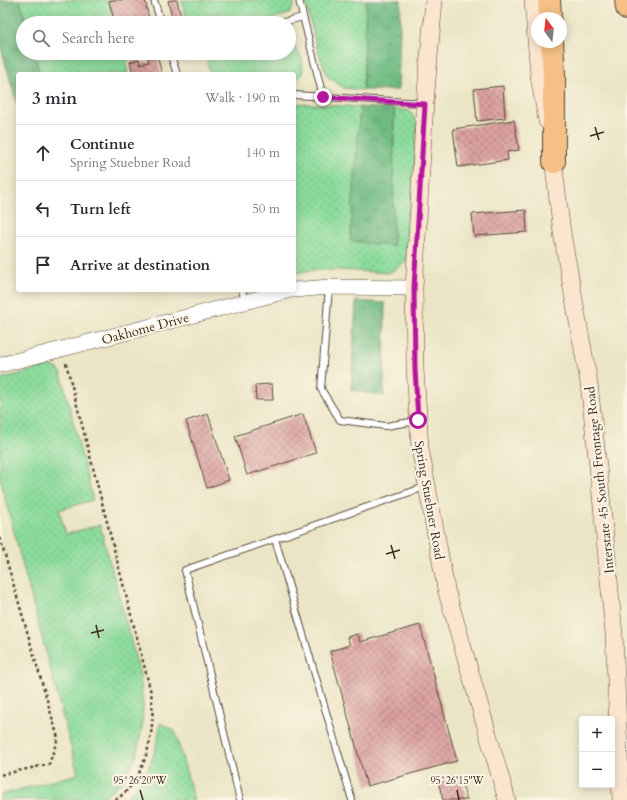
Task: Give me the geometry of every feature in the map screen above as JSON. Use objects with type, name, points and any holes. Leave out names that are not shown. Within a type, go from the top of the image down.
[{"type":"highway","points":[[549,0],[550,12]]},
{"type":"highway","points":[[626,0],[627,8]]},
{"type":"highway","points":[[552,48],[554,75],[554,162]]},
{"type":"main road","name":"Spring Stuebner Road","points":[[434,0],[425,104],[414,288],[415,369],[420,448],[446,589],[507,800]]},
{"type":"main road","name":"Interstate 45 South Frontage Road","points":[[533,0],[540,76],[554,162],[562,233],[589,383],[614,634],[615,687],[621,800]]},
{"type":"street","points":[[296,290],[329,287],[414,288]]},
{"type":"street","name":"Oakhome Drive","points":[[0,365],[62,350],[243,296],[275,292]]},
{"type":"lane","points":[[154,0],[159,16]]},
{"type":"lane","points":[[299,0],[323,97]]},
{"type":"lane","points":[[296,19],[303,17]]},
{"type":"lane","points":[[172,60],[176,72]]},
{"type":"lane","points":[[296,95],[425,104]]},
{"type":"lane","points":[[329,287],[321,390],[340,420],[386,426],[418,420]]},
{"type":"lane","points":[[240,800],[185,570],[427,487]]},
{"type":"lane","points":[[275,539],[352,800]]},
{"type":"path","points":[[62,350],[142,657],[152,703],[150,740],[140,772],[124,794],[115,800]]},
{"type":"path","points":[[0,538],[58,738],[49,764],[0,776]]},
{"type":"green space","points":[[0,0],[20,0],[24,16],[16,16],[16,60],[36,60],[39,72],[16,72],[16,101],[0,44]]},
{"type":"green space","points":[[20,0],[113,0],[109,1],[113,16],[24,16]]},
{"type":"green space","points":[[181,0],[293,0],[294,6],[289,14],[281,16],[221,16],[220,13],[211,16],[186,16]]},
{"type":"green space","points":[[305,0],[366,0],[363,90],[344,88],[327,76],[317,48]]},
{"type":"green space","points":[[366,0],[401,0],[398,90],[363,90]]},
{"type":"green space","points":[[296,49],[301,57],[303,65],[302,75],[296,80],[296,72],[210,72],[207,60],[296,60]]},
{"type":"green space","points":[[36,60],[129,60],[126,63],[128,72],[39,72]]},
{"type":"green space","points":[[296,103],[360,107],[351,241],[393,246],[394,109],[410,111],[417,122],[410,247],[406,262],[389,273],[312,270],[296,273]]},
{"type":"green space","points":[[360,107],[394,109],[393,246],[350,241]]},
{"type":"green space","points":[[356,301],[385,303],[384,396],[351,390]]},
{"type":"green space","points":[[50,366],[57,368],[61,373],[93,500],[59,510],[66,534],[100,525],[140,675],[143,704],[142,728],[136,758],[124,780],[100,800],[0,800],[0,795],[78,774],[0,479],[0,379]]},
{"type":"green space","points":[[160,723],[175,731],[194,800],[124,800],[139,783],[150,765],[159,734]]},
{"type":"building","points":[[145,0],[148,16],[113,16],[109,1]]},
{"type":"building","points":[[177,0],[181,16],[172,16],[168,1]]},
{"type":"building","points":[[139,60],[140,64],[149,62],[148,60],[158,60],[161,72],[132,72],[130,62]]},
{"type":"building","points":[[503,86],[505,118],[477,121],[474,89]]},
{"type":"building","points":[[514,120],[519,150],[507,152],[508,160],[458,167],[453,129]]},
{"type":"building","points":[[526,210],[527,232],[474,236],[472,214]]},
{"type":"building","points":[[272,384],[273,400],[256,400],[255,385]]},
{"type":"building","points":[[208,414],[229,480],[207,488],[186,421]]},
{"type":"building","points":[[303,414],[316,453],[247,475],[235,436]]},
{"type":"building","points":[[420,625],[457,761],[367,786],[330,651],[350,645],[347,637],[358,634],[360,642]]},
{"type":"building","points":[[459,775],[467,800],[443,800],[438,781]]},
{"type":"route","points":[[323,97],[425,104],[414,288],[415,369],[418,420]]}]
